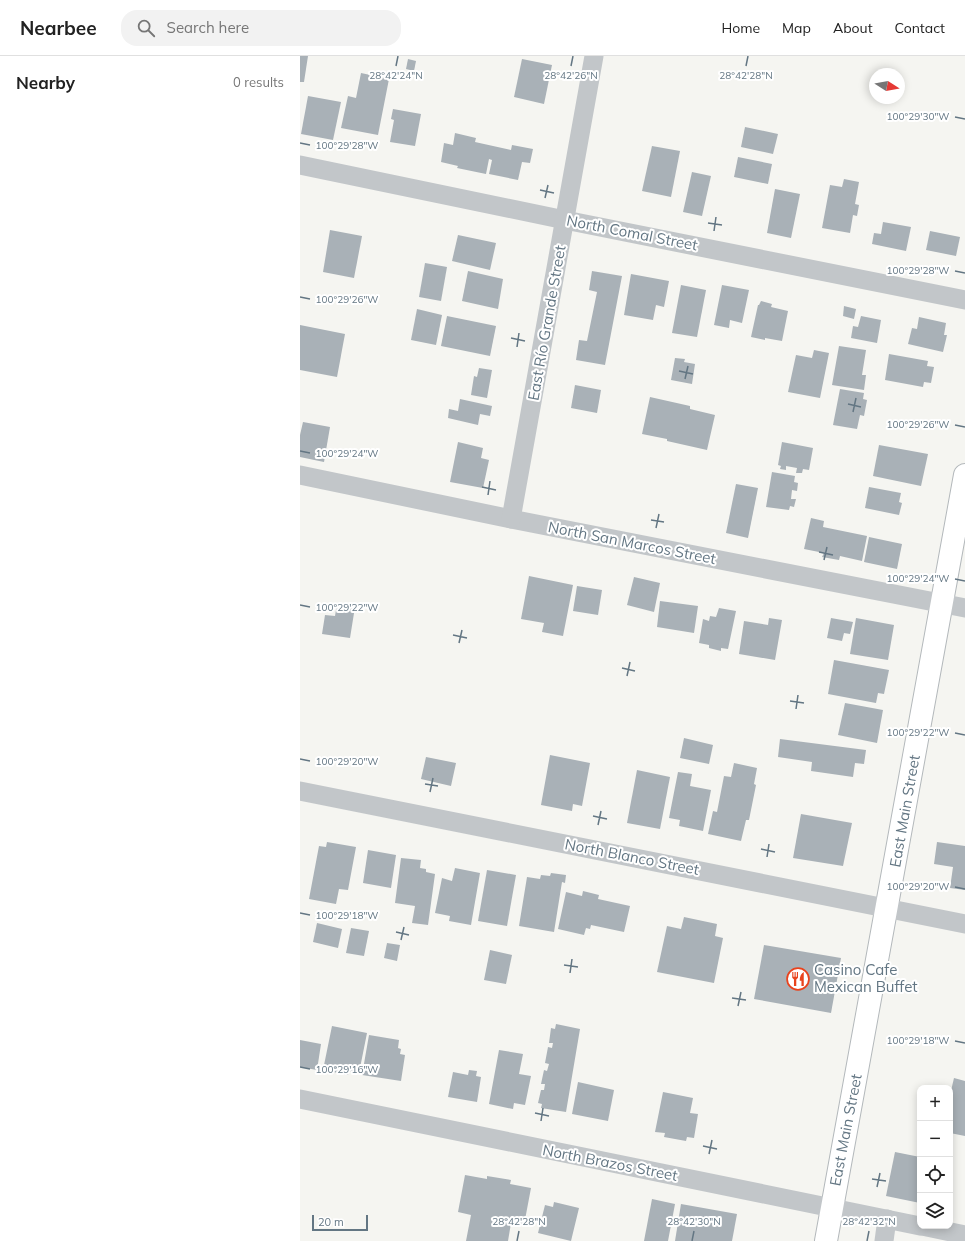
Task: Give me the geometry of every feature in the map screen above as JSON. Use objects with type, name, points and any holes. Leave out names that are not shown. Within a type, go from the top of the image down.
[{"type":"main road","name":"East Main Street","points":[[826,1241],[888,908],[965,475]]},
{"type":"street","name":"East Río Grande Street","points":[[511,519],[594,56]]},
{"type":"street","name":"North Comal Street","points":[[300,165],[965,300]]},
{"type":"street","name":"North San Marcos Street","points":[[300,475],[511,519],[965,608]]},
{"type":"street","name":"North Blanco Street","points":[[300,791],[965,924]]},
{"type":"street","name":"North Brazos Street","points":[[300,1100],[917,1225]]},
{"type":"street","points":[[884,1241],[888,1219]]},
{"type":"street","name":"North Brazos Street","points":[[936,1229],[965,1235]]},
{"type":"building","points":[[300,56],[308,56],[304,82],[300,82]]},
{"type":"building","points":[[408,59],[416,61],[414,71],[406,69]]},
{"type":"building","points":[[522,59],[552,65],[544,104],[514,97]]},
{"type":"building","points":[[361,73],[389,79],[378,135],[341,128],[348,96],[356,98]]},
{"type":"building","points":[[308,96],[341,102],[333,140],[301,134]]},
{"type":"building","points":[[393,109],[421,114],[415,146],[390,142],[394,120],[391,119]]},
{"type":"building","points":[[745,127],[778,134],[773,154],[741,147]]},
{"type":"building","points":[[455,133],[476,138],[475,142],[511,150],[512,145],[533,149],[530,163],[522,162],[518,180],[489,174],[492,160],[489,159],[486,174],[457,168],[458,166],[441,162],[444,143],[453,145]]},
{"type":"building","points":[[652,146],[680,151],[671,197],[642,191]]},
{"type":"building","points":[[738,157],[772,164],[768,184],[734,177]]},
{"type":"building","points":[[692,172],[711,176],[702,216],[683,212]]},
{"type":"building","points":[[844,179],[859,182],[855,204],[859,205],[857,216],[853,215],[850,233],[822,228],[830,185],[842,187]]},
{"type":"building","points":[[775,189],[800,194],[791,238],[767,233]]},
{"type":"building","points":[[883,222],[911,227],[906,251],[872,244],[874,233],[881,234]]},
{"type":"building","points":[[330,230],[362,236],[354,278],[323,272]]},
{"type":"building","points":[[930,231],[960,237],[956,256],[926,250]]},
{"type":"building","points":[[458,235],[496,243],[490,270],[452,261]]},
{"type":"building","points":[[425,263],[447,267],[441,301],[419,297]]},
{"type":"building","points":[[468,271],[503,279],[498,309],[462,301]]},
{"type":"building","points":[[592,271],[622,276],[605,365],[576,360],[579,340],[587,341],[597,292],[589,290]]},
{"type":"building","points":[[631,274],[669,281],[664,307],[656,305],[653,320],[624,315]]},
{"type":"building","points":[[681,285],[706,290],[697,337],[672,333]]},
{"type":"building","points":[[722,285],[749,290],[742,323],[730,320],[729,328],[714,325]]},
{"type":"building","points":[[761,301],[772,304],[771,307],[788,311],[782,341],[751,337],[758,305]]},
{"type":"building","points":[[844,306],[856,309],[854,319],[843,316]]},
{"type":"building","points":[[417,309],[442,315],[436,345],[411,340]]},
{"type":"building","points":[[447,316],[496,326],[490,356],[441,346]]},
{"type":"building","points":[[861,316],[881,320],[877,343],[851,338],[853,326],[858,327]]},
{"type":"building","points":[[919,317],[946,323],[944,335],[947,335],[943,352],[908,344],[912,328],[917,329]]},
{"type":"building","points":[[300,325],[345,334],[337,377],[300,370]]},
{"type":"building","points":[[839,346],[866,350],[862,375],[866,375],[864,390],[832,385]]},
{"type":"building","points":[[814,350],[829,353],[820,398],[788,392],[796,355],[812,358]]},
{"type":"building","points":[[889,354],[928,361],[927,366],[934,367],[931,383],[924,382],[923,387],[885,380]]},
{"type":"building","points":[[675,358],[685,359],[684,362],[695,364],[692,384],[671,380]]},
{"type":"building","points":[[479,368],[492,370],[487,398],[471,395],[474,376],[477,377]]},
{"type":"building","points":[[575,385],[601,390],[597,413],[571,408]]},
{"type":"building","points":[[840,389],[864,393],[863,399],[867,400],[864,416],[860,415],[857,429],[833,425]]},
{"type":"building","points":[[650,397],[690,406],[690,409],[715,415],[707,450],[642,434]]},
{"type":"building","points":[[460,399],[492,406],[490,416],[480,414],[478,425],[448,418],[449,409],[458,411]]},
{"type":"building","points":[[303,422],[330,427],[324,462],[300,457],[300,435]]},
{"type":"building","points":[[458,442],[483,448],[481,458],[489,460],[483,488],[450,482]]},
{"type":"building","points":[[782,442],[813,448],[809,470],[803,469],[802,473],[796,473],[797,468],[786,466],[786,470],[780,469],[781,466],[778,465]]},
{"type":"building","points":[[879,445],[928,454],[921,486],[873,476]]},
{"type":"building","points":[[772,472],[795,476],[794,482],[798,483],[797,491],[792,490],[791,499],[796,499],[794,507],[790,506],[789,510],[766,507]]},
{"type":"building","points":[[736,484],[758,488],[748,538],[726,533]]},
{"type":"building","points":[[869,487],[901,493],[899,502],[902,503],[899,515],[865,508]]},
{"type":"building","points":[[811,518],[824,521],[823,527],[867,536],[862,561],[840,556],[839,560],[822,557],[824,553],[804,549]]},
{"type":"building","points":[[869,537],[902,544],[897,569],[864,562]]},
{"type":"building","points":[[529,576],[573,585],[563,636],[542,632],[544,623],[521,619]]},
{"type":"building","points":[[634,577],[660,583],[654,612],[627,605]]},
{"type":"building","points":[[577,586],[602,590],[598,615],[573,611]]},
{"type":"building","points":[[660,601],[698,606],[694,633],[657,627]]},
{"type":"building","points":[[337,604],[355,607],[350,638],[322,634],[325,615],[335,616]]},
{"type":"building","points":[[719,608],[736,611],[728,649],[721,648],[721,651],[709,648],[709,645],[699,643],[703,619],[709,621],[710,616],[716,617]]},
{"type":"building","points":[[769,618],[782,620],[775,660],[739,654],[744,621],[768,625]]},
{"type":"building","points":[[831,618],[853,622],[850,634],[844,633],[842,641],[827,638]]},
{"type":"building","points":[[856,618],[894,625],[888,660],[850,654]]},
{"type":"building","points":[[834,660],[889,670],[884,694],[878,693],[876,703],[828,694]]},
{"type":"building","points":[[845,703],[883,710],[877,743],[838,735]]},
{"type":"building","points":[[684,738],[713,745],[709,764],[680,758]]},
{"type":"building","points":[[780,739],[866,750],[864,764],[855,763],[853,777],[811,771],[812,762],[778,757]]},
{"type":"building","points":[[550,755],[590,763],[582,806],[573,804],[572,811],[541,805]]},
{"type":"building","points":[[426,757],[456,763],[451,786],[421,779]]},
{"type":"building","points":[[734,763],[757,768],[754,784],[756,785],[749,820],[746,820],[741,841],[708,834],[713,811],[717,812],[724,776],[731,777]]},
{"type":"building","points":[[637,770],[670,777],[660,829],[627,823]]},
{"type":"building","points":[[678,772],[692,774],[690,786],[711,790],[703,831],[679,826],[680,820],[669,818]]},
{"type":"building","points":[[801,814],[852,823],[843,866],[793,858]]},
{"type":"building","points":[[327,842],[356,847],[348,890],[339,889],[336,904],[309,899],[319,846],[326,847]]},
{"type":"building","points":[[937,842],[965,846],[965,890],[950,888],[953,867],[934,864]]},
{"type":"building","points":[[368,850],[396,855],[391,888],[363,883]]},
{"type":"building","points":[[401,858],[421,860],[420,868],[426,869],[426,872],[435,874],[428,925],[412,923],[415,906],[395,903]]},
{"type":"building","points":[[455,868],[480,873],[471,925],[449,921],[450,916],[435,913],[442,878],[452,881]]},
{"type":"building","points":[[487,870],[516,875],[507,926],[478,921]]},
{"type":"building","points":[[551,873],[566,875],[565,883],[562,882],[554,932],[519,926],[527,877],[540,879],[541,875],[550,876]]},
{"type":"building","points":[[583,891],[599,895],[598,899],[630,906],[624,932],[591,925],[590,929],[586,928],[584,935],[558,929],[566,892],[582,896]]},
{"type":"building","points":[[684,917],[717,924],[715,936],[723,938],[714,983],[657,972],[667,926],[681,929]]},
{"type":"building","points":[[317,923],[342,929],[338,948],[313,942]]},
{"type":"building","points":[[351,928],[369,931],[364,956],[346,953]]},
{"type":"building","points":[[387,943],[400,945],[397,961],[384,958]]},
{"type":"building","name":"Casino Cafe Mexican Buffet","points":[[764,945],[841,958],[831,1013],[754,999]]},
{"type":"building","points":[[490,950],[512,955],[506,984],[484,980]]},
{"type":"building","points":[[556,1024],[580,1029],[566,1112],[541,1108],[542,1104],[538,1103],[541,1090],[544,1090],[545,1084],[541,1084],[544,1070],[547,1071],[549,1064],[545,1063],[548,1047],[552,1048],[553,1043],[549,1043],[551,1028],[555,1029]]},
{"type":"building","points":[[332,1026],[367,1033],[359,1073],[349,1071],[348,1075],[323,1070]]},
{"type":"building","points":[[369,1035],[399,1040],[398,1048],[401,1049],[400,1054],[405,1055],[401,1081],[362,1075]]},
{"type":"building","points":[[300,1040],[321,1044],[317,1070],[300,1067]]},
{"type":"building","points":[[499,1050],[523,1054],[519,1074],[531,1076],[525,1105],[514,1103],[513,1109],[489,1104]]},
{"type":"building","points":[[469,1070],[477,1071],[476,1076],[481,1077],[477,1102],[448,1097],[453,1072],[468,1075]]},
{"type":"building","points":[[954,1078],[965,1081],[965,1136],[953,1134],[952,1085]]},
{"type":"building","points":[[578,1082],[614,1090],[608,1121],[572,1114]]},
{"type":"building","points":[[663,1092],[693,1098],[690,1113],[698,1114],[694,1138],[687,1137],[686,1141],[664,1137],[665,1133],[655,1132]]},
{"type":"building","points":[[895,1152],[917,1156],[917,1202],[886,1196]]},
{"type":"building","points":[[465,1175],[487,1179],[487,1176],[511,1180],[510,1184],[531,1188],[524,1225],[511,1223],[508,1241],[466,1241],[471,1215],[458,1212]]},
{"type":"building","points":[[652,1199],[675,1204],[668,1241],[644,1241]]},
{"type":"building","points":[[554,1202],[579,1208],[571,1241],[538,1233],[545,1205],[553,1207]]},
{"type":"building","points":[[681,1204],[737,1214],[732,1241],[675,1241]]},
{"type":"place","name":"Casino Cafe Mexican Buffet","points":[[798,979]]}]
